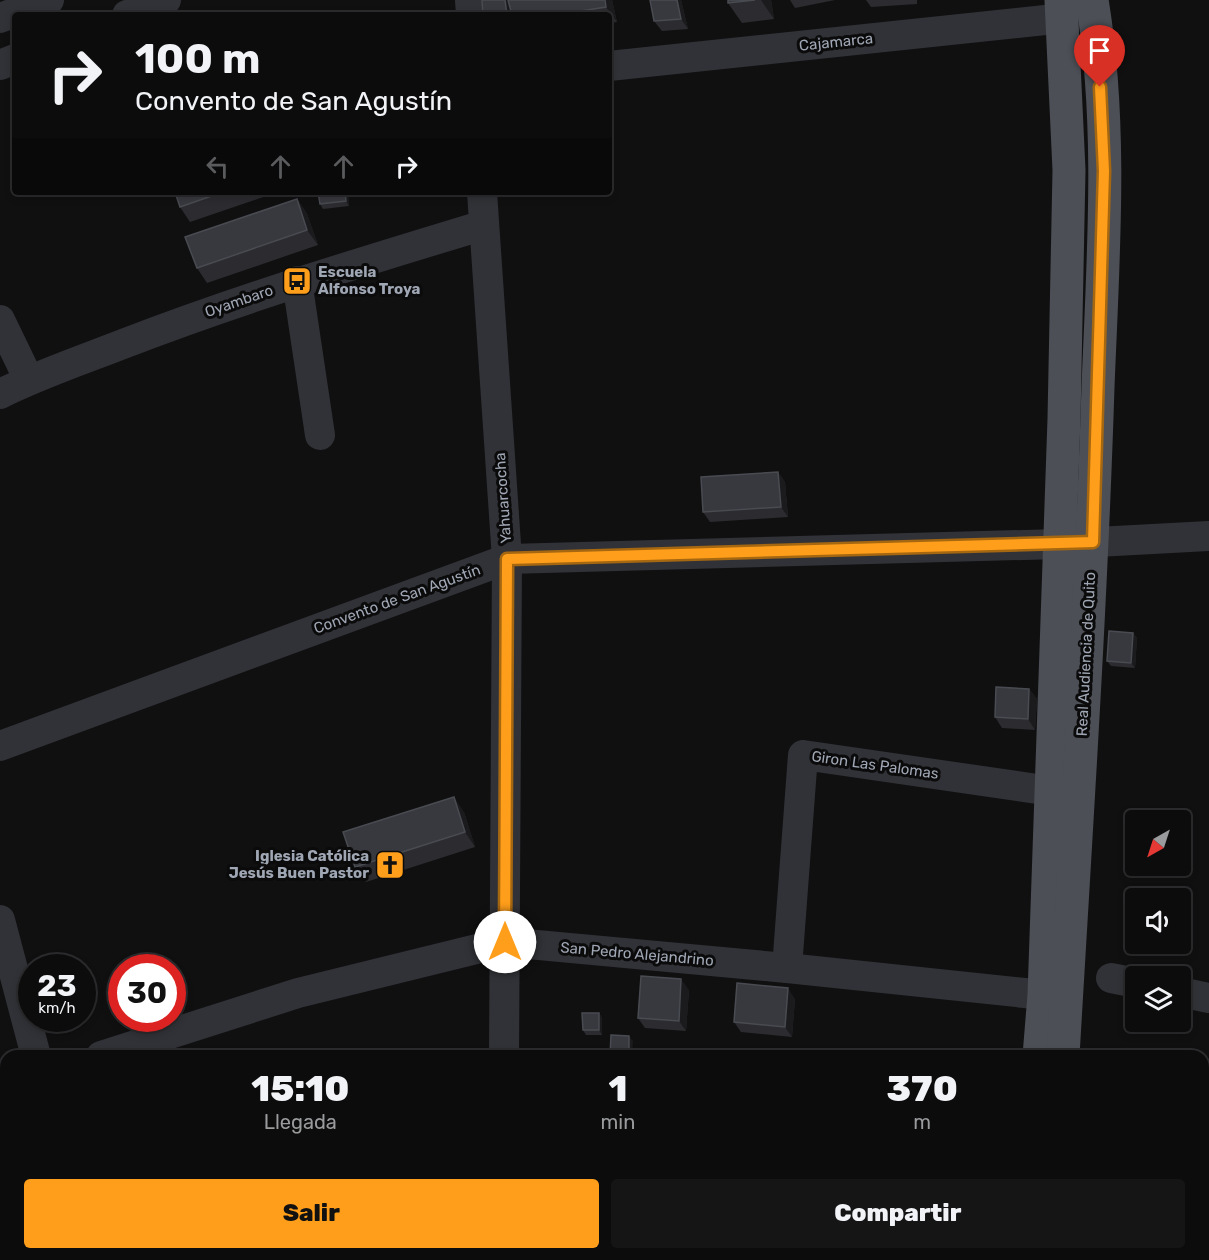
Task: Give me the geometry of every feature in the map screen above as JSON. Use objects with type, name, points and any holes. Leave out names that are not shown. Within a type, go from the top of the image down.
[{"type":"main road","name":"Real Audiencia de Quito","points":[[1063,1050],[1093,542],[1104,151],[1092,0]]},
{"type":"main road","name":"Real Audiencia de Quito","points":[[1039,1050],[1044,995],[1051,791],[1069,170],[1062,9]]},
{"type":"street","points":[[16,12],[49,0]]},
{"type":"street","points":[[136,12],[166,0]]},
{"type":"street","name":"Cajamarca","points":[[612,66],[1062,9]]},
{"type":"street","name":"Yahuarcocha","points":[[482,195],[507,559],[504,1050]]},
{"type":"street","name":"Oyambaro","points":[[0,394],[29,380],[197,315],[297,281],[484,225]]},
{"type":"street","points":[[297,281],[321,435]]},
{"type":"street","points":[[0,320],[29,380]]},
{"type":"street","name":"Convento de San Agustín","points":[[0,746],[507,559],[1059,544],[1209,536]]},
{"type":"street","name":"Giron Las Palomas","points":[[787,968],[803,755],[1051,791]]},
{"type":"street","points":[[0,920],[34,1050]]},
{"type":"street","name":"San Pedro Alejandrino","points":[[120,1050],[298,993],[505,942],[1044,995]]},
{"type":"street","points":[[1191,994],[1209,998]]},
{"type":"building","points":[[482,0],[505,0],[507,12],[483,12]]},
{"type":"building","points":[[508,0],[605,0],[606,7],[574,12],[511,12]]},
{"type":"building","points":[[650,0],[677,0],[681,19],[654,21]]},
{"type":"building","points":[[728,0],[755,0],[728,3]]},
{"type":"building","points":[[176,195],[214,195],[180,207]]},
{"type":"building","points":[[318,195],[345,195],[346,201],[320,204]]},
{"type":"building","points":[[297,199],[307,230],[197,268],[185,237]]},
{"type":"building","points":[[778,472],[781,507],[703,512],[701,477]]},
{"type":"building","points":[[1109,631],[1133,633],[1131,663],[1107,661]]},
{"type":"building","points":[[996,687],[1029,689],[1028,719],[995,717]]},
{"type":"building","points":[[454,797],[465,832],[355,867],[343,832]]},
{"type":"building","points":[[641,976],[681,979],[679,1021],[638,1018]]},
{"type":"building","points":[[737,983],[788,988],[785,1027],[734,1022]]},
{"type":"building","points":[[582,1013],[599,1013],[599,1030],[583,1030]]},
{"type":"building","points":[[611,1035],[629,1036],[629,1050],[610,1050]]},
{"type":"place","name":"Escuela Alfonso Troya","points":[[297,281]]},
{"type":"place","name":"Iglesia Católica Jesús Buen Pastor","points":[[390,865]]},
{"type":"route","points":[[505,942],[507,559],[1093,542],[1104,171],[1100,87]]}]
